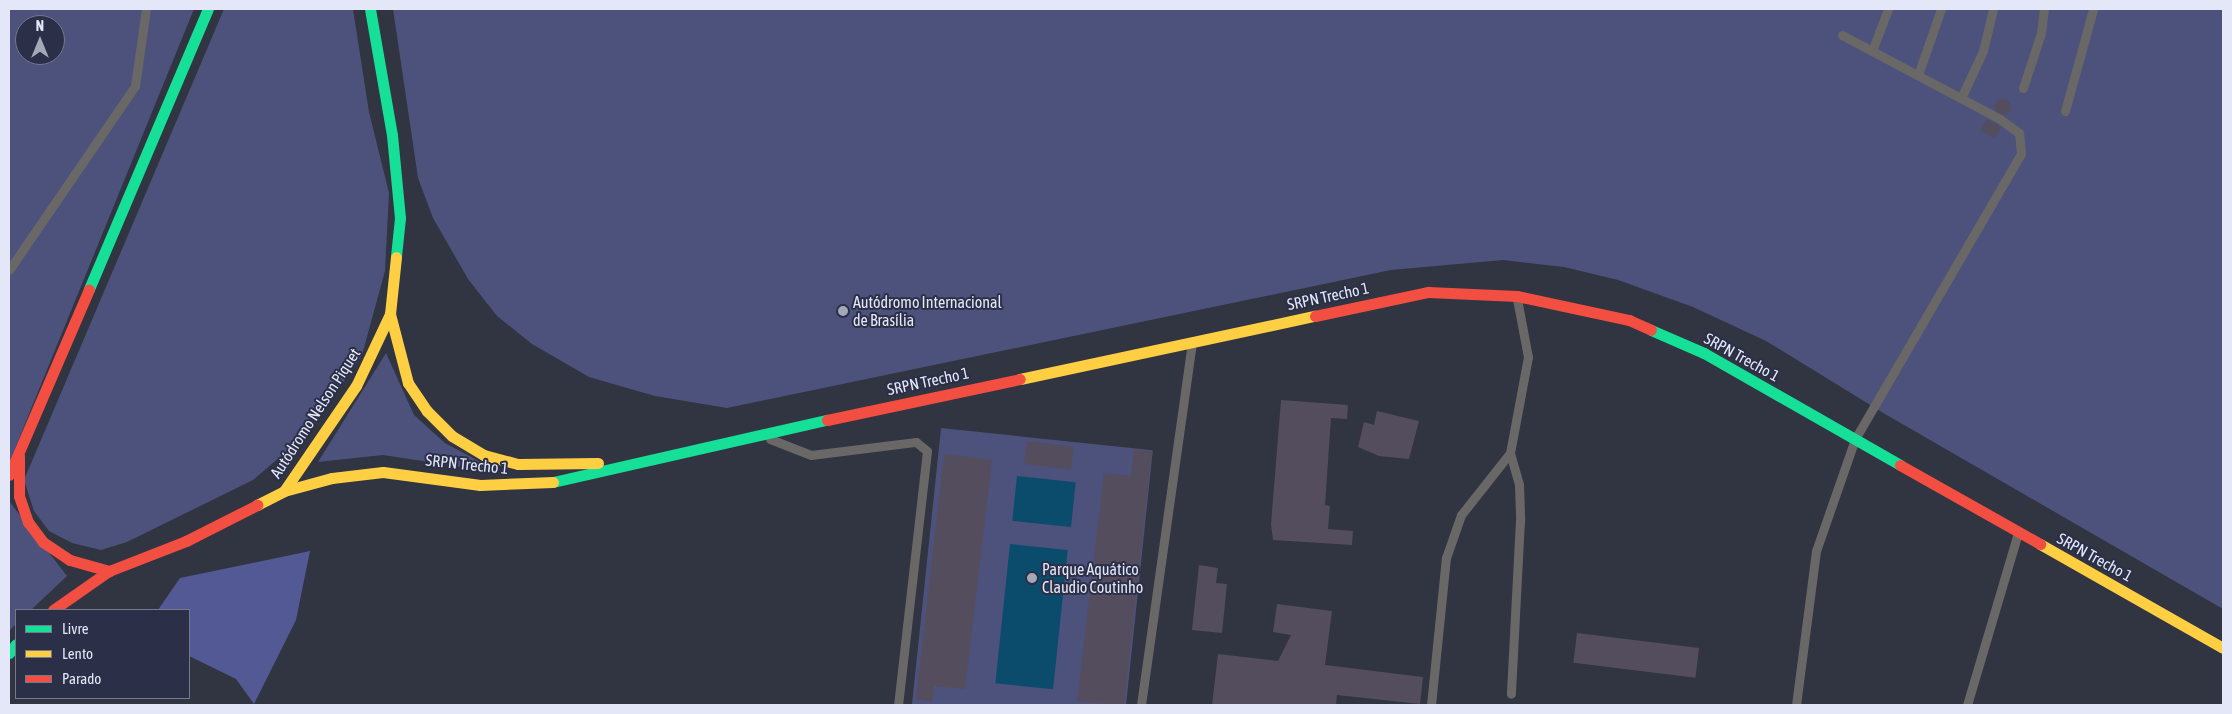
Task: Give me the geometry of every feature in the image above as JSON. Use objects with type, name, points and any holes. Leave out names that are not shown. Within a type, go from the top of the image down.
[{"type":"main road","points":[[9,475],[18,448],[208,9]]},
{"type":"main road","name":"Autódromo Nelson Piquet","points":[[54,609],[109,571],[186,541],[284,491],[356,386],[390,314],[400,218],[392,135],[370,9]]},
{"type":"main road","name":"SRPN Trecho 1","points":[[284,491],[332,478],[383,472],[524,486],[568,482],[645,459],[758,434],[1428,292],[1517,296],[1629,320],[1704,353],[2223,648]]},
{"type":"main road","name":"SRPN Trecho 1","points":[[390,314],[408,383],[422,404],[452,436],[484,455],[527,464],[645,459]]},
{"type":"main road","points":[[18,448],[19,496],[33,529],[43,542],[70,560],[109,571]]},
{"type":"lane","points":[[9,270],[135,86],[146,9]]},
{"type":"lane","points":[[1872,51],[1888,9]]},
{"type":"lane","points":[[1918,75],[1941,9]]},
{"type":"lane","points":[[1961,98],[1983,51],[1993,9]]},
{"type":"lane","points":[[2023,88],[2041,33],[2044,9]]},
{"type":"lane","points":[[2065,111],[2093,9]]},
{"type":"lane","points":[[1796,705],[1816,551],[1855,439],[1918,336],[2016,165],[2022,144],[2019,133],[1961,98],[1842,35]]},
{"type":"lane","points":[[1511,694],[1520,520],[1519,485],[1510,453],[1528,357],[1517,296]]},
{"type":"lane","points":[[1141,705],[1193,342]]},
{"type":"lane","points":[[758,434],[811,455],[916,442],[927,451],[898,705]]},
{"type":"lane","points":[[1431,705],[1446,558],[1461,515],[1510,453]]},
{"type":"lane","points":[[1967,705],[2018,532]]},
{"type":"shaded area","points":[[9,9],[194,9],[9,463]]},
{"type":"shaded area","points":[[224,9],[353,9],[369,112],[389,193],[385,271],[362,355],[309,432],[253,480],[127,542],[101,550],[72,543],[49,531],[34,511],[24,480]]},
{"type":"shaded area","name":"Autódromo Internacional de Brasília","points":[[393,9],[2223,9],[2223,609],[1885,414],[1766,341],[1693,307],[1618,280],[1564,267],[1503,260],[1391,270],[727,408],[655,396],[589,377],[532,344],[497,316],[468,279],[433,218],[418,178]]},
{"type":"shaded area","points":[[386,353],[414,415],[445,443],[501,473],[383,455],[318,462]]},
{"type":"shaded area","name":"Parque Aquático Claudio Coutinho","points":[[941,428],[1153,450],[1126,705],[912,705]]},
{"type":"shaded area","points":[[1017,476],[1076,482],[1071,527],[1012,521]]},
{"type":"shaded area","points":[[9,501],[67,576],[32,609],[15,609],[15,625],[9,631]]},
{"type":"shaded area","points":[[1010,544],[1068,550],[1053,689],[995,683]]},
{"type":"shaded area","points":[[310,551],[296,620],[254,704],[236,679],[190,656],[190,609],[159,609],[180,578]]},
{"type":"building","points":[[2003,99],[2011,107],[2003,115],[1995,107]]},
{"type":"building","points":[[1987,119],[2001,127],[1994,138],[1980,130]]},
{"type":"building","points":[[1281,400],[1348,405],[1347,419],[1331,418],[1325,505],[1330,506],[1328,529],[1353,531],[1352,545],[1273,540],[1271,524]]},
{"type":"building","points":[[1377,411],[1419,421],[1409,459],[1379,456],[1358,447],[1364,422],[1374,425]]},
{"type":"building","points":[[1027,441],[1074,447],[1071,470],[1024,464]]},
{"type":"building","points":[[1134,449],[1152,451],[1124,705],[1077,702],[1104,473],[1131,476]]},
{"type":"building","points":[[944,454],[992,460],[965,689],[934,686],[932,702],[916,699]]},
{"type":"building","points":[[1199,565],[1218,568],[1216,583],[1227,584],[1222,633],[1192,630]]},
{"type":"building","points":[[1277,604],[1332,611],[1325,665],[1423,677],[1420,704],[1337,695],[1336,705],[1212,705],[1218,654],[1278,661],[1291,635],[1273,632]]},
{"type":"building","points":[[1577,633],[1699,648],[1695,678],[1573,663]]},
{"type":"traffic: fast","points":[[89,289],[208,9]]},
{"type":"traffic: fast","points":[[370,9],[392,135],[400,218],[396,257]]},
{"type":"traffic: fast","points":[[1651,330],[1704,353],[1900,465]]},
{"type":"traffic: fast","points":[[553,482],[827,420]]},
{"type":"traffic: fast","points":[[9,653],[15,645]]},
{"type":"traffic: slow","points":[[257,505],[284,491],[356,386],[390,314],[396,257]]},
{"type":"traffic: slow","points":[[390,314],[408,383],[427,411],[452,436],[484,455],[518,464],[598,463]]},
{"type":"traffic: slow","points":[[1020,379],[1315,316]]},
{"type":"traffic: slow","points":[[284,491],[332,478],[383,472],[480,485],[553,482]]},
{"type":"traffic: slow","points":[[2040,544],[2223,648]]},
{"type":"traffic: jam","points":[[9,475],[89,289]]},
{"type":"traffic: jam","points":[[1315,316],[1428,292],[1517,296],[1629,320],[1651,330]]},
{"type":"traffic: jam","points":[[827,420],[1020,379]]},
{"type":"traffic: jam","points":[[19,456],[19,496],[28,522],[43,542],[70,560],[109,571]]},
{"type":"traffic: jam","points":[[1900,465],[2040,544]]},
{"type":"traffic: jam","points":[[54,609],[109,571],[186,541],[257,505]]},
{"type":"place","name":"Autódromo Internacional de Brasília","points":[[843,311]]},
{"type":"place","name":"Parque Aquático Claudio Coutinho","points":[[1032,578]]}]
